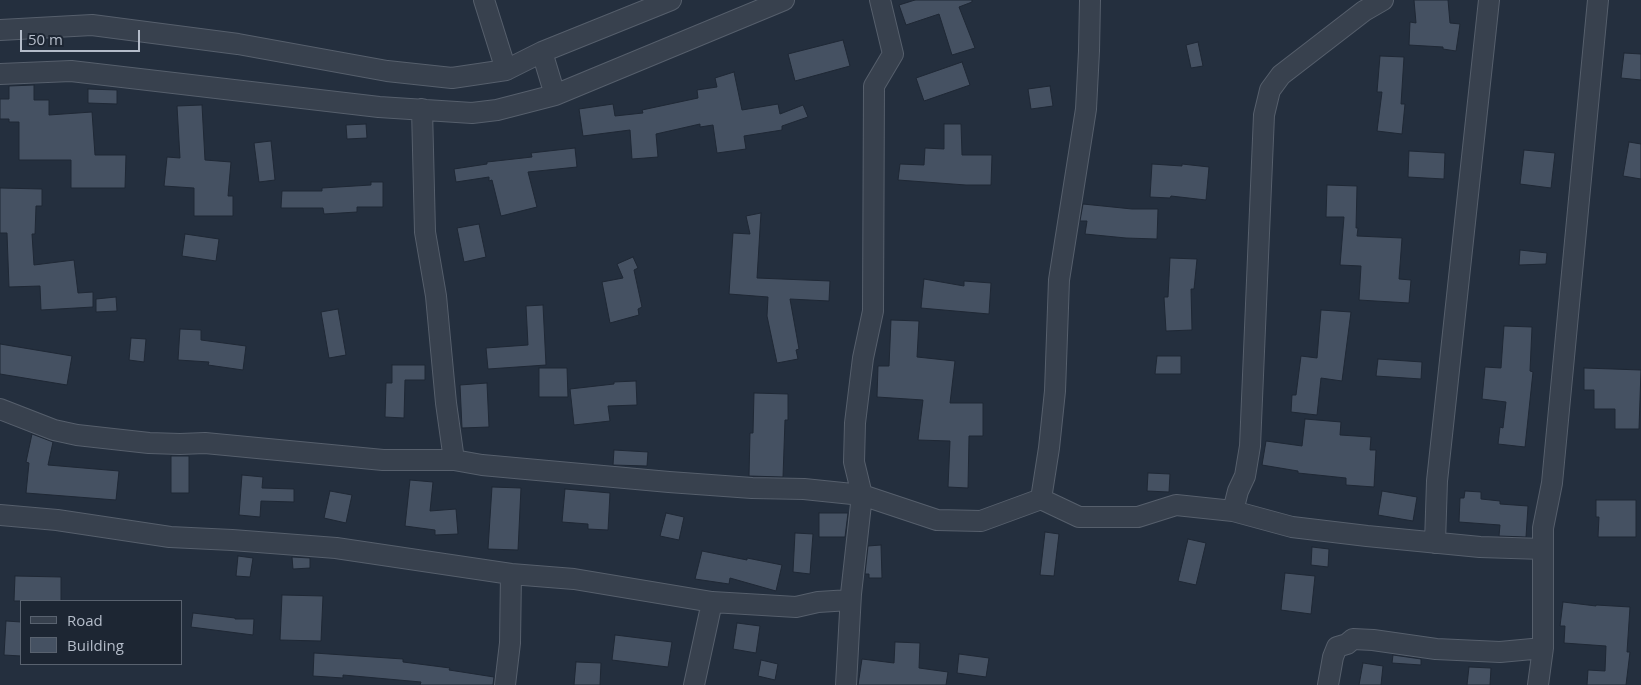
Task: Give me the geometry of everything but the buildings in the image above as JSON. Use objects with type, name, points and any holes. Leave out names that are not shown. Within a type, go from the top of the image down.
[{"type":"street","points":[[484,0],[506,70]]},
{"type":"street","points":[[0,30],[92,25],[238,44],[387,71],[452,78],[506,70],[542,52],[672,0]]},
{"type":"street","points":[[0,74],[71,71],[379,107],[472,114],[497,110],[555,95],[784,0]]},
{"type":"street","points":[[846,685],[850,600],[862,495],[854,462],[855,424],[863,358],[873,311],[874,86],[893,54],[880,0]]},
{"type":"street","points":[[1040,499],[1049,448],[1054,391],[1059,280],[1086,110],[1090,0]]},
{"type":"street","points":[[1233,511],[1238,491],[1245,476],[1250,446],[1264,115],[1270,90],[1281,75],[1364,11],[1383,0]]},
{"type":"street","points":[[1435,543],[1437,481],[1489,0]]},
{"type":"street","points":[[1538,685],[1543,648],[1543,528],[1552,483],[1598,0]]},
{"type":"street","points":[[542,52],[555,95]]},
{"type":"street","points":[[422,109],[425,232],[436,296],[446,403],[454,460]]},
{"type":"street","points":[[0,409],[54,430],[77,435],[149,444],[205,443],[383,460],[454,460],[482,465],[669,482],[752,488],[804,489],[862,495],[937,520],[981,521],[1040,499],[1079,517],[1138,517],[1176,505],[1233,511],[1292,527],[1480,547],[1543,549]]},
{"type":"street","points":[[0,515],[57,520],[170,537],[336,548],[511,574],[574,579],[712,602],[796,607],[818,602],[850,600]]},
{"type":"street","points":[[505,685],[510,643],[511,574]]},
{"type":"street","points":[[694,685],[712,602]]},
{"type":"street","points":[[1328,685],[1333,657],[1337,647],[1347,644],[1353,639],[1436,649],[1500,652],[1543,648]]}]
